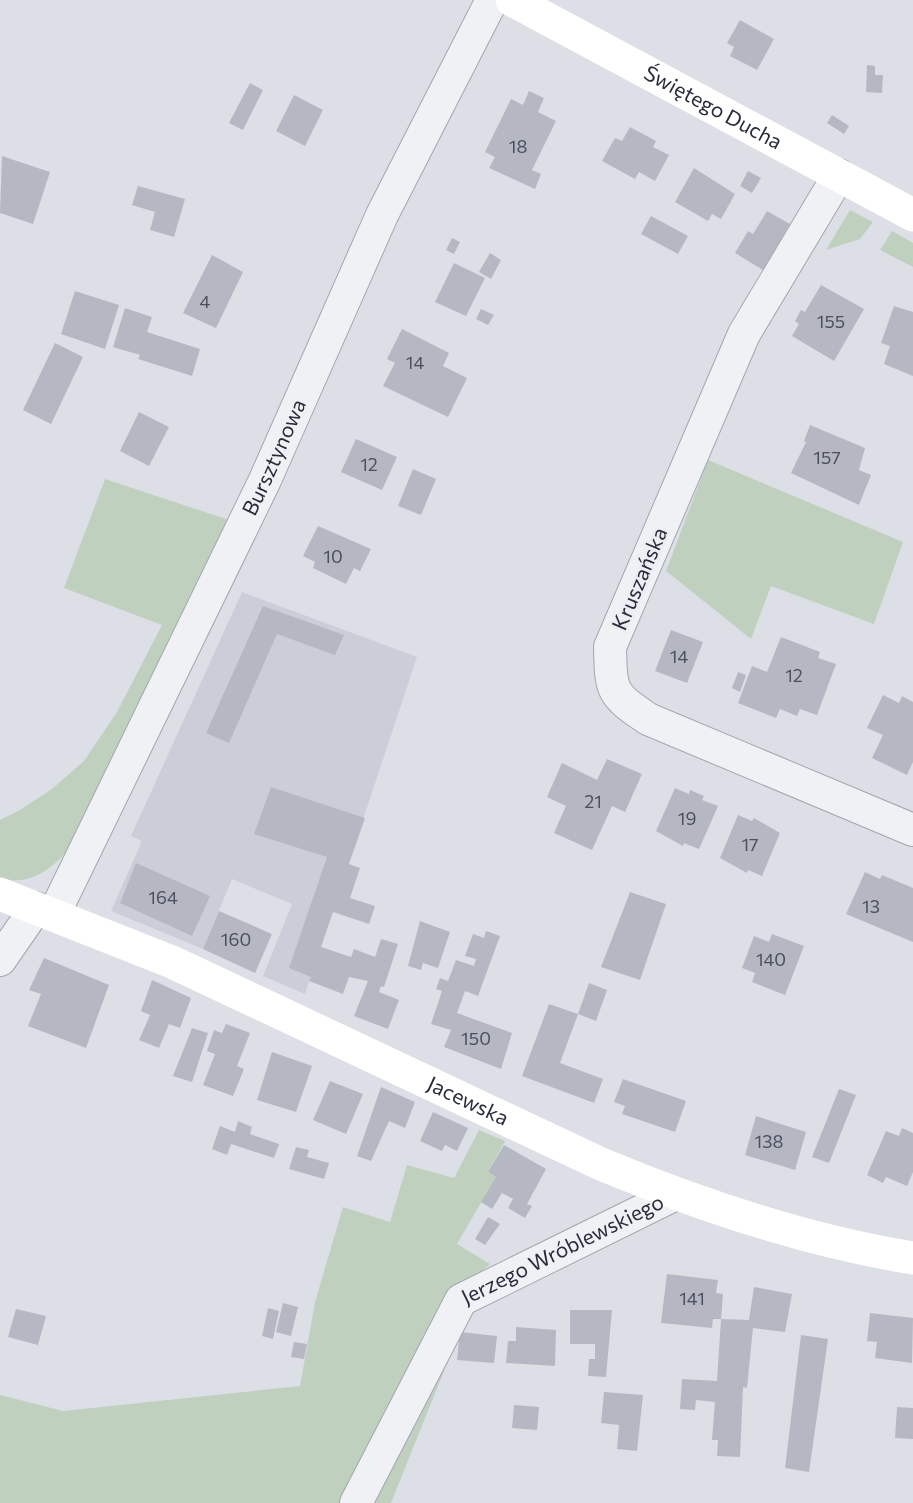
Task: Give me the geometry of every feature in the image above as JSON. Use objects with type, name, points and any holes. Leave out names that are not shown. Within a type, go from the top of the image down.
[{"type":"street","name":"Bursztynowa","points":[[0,960],[45,911],[265,480],[382,215],[492,0]]},
{"type":"street","name":"Świętego Ducha","points":[[512,0],[913,215]]},
{"type":"street","name":"Kruszańska","points":[[839,175],[744,334],[610,647],[610,678],[620,700],[648,719],[913,830]]},
{"type":"street","name":"Jacewska","points":[[0,894],[182,967],[601,1164],[676,1194],[831,1240],[913,1258]]},
{"type":"street","name":"Jerzego Wróblewskiego","points":[[357,1503],[461,1300],[676,1194]]},
{"type":"shaded area","points":[[242,592],[417,657],[305,994],[263,976],[292,904],[232,879],[203,949],[111,911],[142,841],[131,836]]},
{"type":"green space","points":[[850,210],[873,222],[860,239],[826,250]]},
{"type":"green space","points":[[892,231],[913,243],[913,267],[880,250]]},
{"type":"green space","points":[[708,460],[903,542],[874,624],[771,586],[751,639],[666,571]]},
{"type":"green space","points":[[105,479],[232,521],[77,840],[53,865],[34,877],[24,880],[0,878],[0,820],[52,789],[84,761],[117,712],[162,625],[64,588]]},
{"type":"green space","points":[[479,1130],[505,1141],[488,1172],[496,1177],[457,1244],[490,1264],[455,1294],[350,1503],[0,1503],[0,1395],[63,1411],[300,1386],[315,1302],[343,1207],[390,1222],[407,1165],[454,1178]]},
{"type":"green space","points":[[468,1311],[391,1503],[364,1503]]},
{"type":"building","points":[[740,20],[774,39],[757,70],[730,56],[734,47],[727,43]]},
{"type":"building","points":[[867,65],[875,66],[875,75],[883,75],[882,93],[866,92]]},
{"type":"building","points":[[250,83],[263,90],[243,130],[229,123]]},
{"type":"building","points":[[529,91],[544,98],[538,112],[556,121],[532,170],[541,174],[535,189],[489,168],[495,157],[485,152],[511,99],[523,105]]},
{"type":"building","points":[[294,95],[323,110],[305,146],[276,131]]},
{"type":"building","points":[[832,115],[849,126],[844,134],[827,123]]},
{"type":"building","points":[[630,127],[656,141],[653,147],[669,155],[655,181],[639,172],[635,179],[602,161],[615,138],[622,141]]},
{"type":"building","points":[[2,156],[50,172],[33,224],[0,213]]},
{"type":"building","points":[[694,168],[735,194],[721,219],[712,214],[708,221],[675,202]]},
{"type":"building","points":[[748,171],[761,178],[752,193],[740,186]]},
{"type":"building","points":[[138,186],[185,199],[174,237],[150,230],[155,212],[132,205]]},
{"type":"building","points":[[767,211],[790,224],[763,270],[735,253],[748,231],[753,234]]},
{"type":"building","points":[[651,216],[688,236],[678,254],[641,234]]},
{"type":"building","points":[[452,238],[460,242],[454,254],[446,250]]},
{"type":"building","points":[[490,253],[501,260],[491,279],[479,272]]},
{"type":"building","points":[[212,255],[243,272],[216,328],[183,313]]},
{"type":"building","points":[[454,263],[485,278],[466,316],[435,302]]},
{"type":"building","points":[[821,285],[864,309],[834,361],[792,336],[799,324],[795,321],[801,310],[805,312]]},
{"type":"building","points":[[75,291],[119,305],[105,349],[61,334]]},
{"type":"building","points":[[894,306],[913,312],[913,376],[884,364],[890,346],[881,343]]},
{"type":"building","points":[[125,308],[152,317],[147,332],[200,349],[192,376],[138,359],[140,355],[113,347]]},
{"type":"building","points":[[481,309],[494,315],[488,325],[476,319]]},
{"type":"building","points":[[402,329],[449,353],[443,366],[467,378],[448,417],[383,386],[395,363],[387,359]]},
{"type":"building","points":[[55,343],[83,357],[51,424],[23,410]]},
{"type":"building","points":[[139,412],[169,427],[149,466],[120,451]]},
{"type":"building","points":[[810,425],[865,448],[859,470],[871,475],[859,505],[791,473],[806,442],[804,441]]},
{"type":"building","points":[[356,439],[397,457],[382,490],[341,472]]},
{"type":"building","points":[[413,469],[436,479],[421,515],[398,506]]},
{"type":"building","points":[[318,526],[371,549],[360,571],[354,568],[346,584],[313,568],[315,562],[303,556]]},
{"type":"building","points":[[263,606],[344,635],[335,655],[277,634],[229,743],[206,733]]},
{"type":"building","points":[[671,630],[703,642],[687,683],[655,671]]},
{"type":"building","points":[[781,637],[820,652],[818,658],[836,664],[817,715],[800,709],[797,716],[780,709],[776,718],[738,703],[752,666],[767,672]]},
{"type":"building","points":[[738,672],[746,675],[740,692],[732,688]]},
{"type":"building","points":[[883,695],[899,703],[902,696],[913,702],[913,762],[907,775],[872,758],[883,735],[867,728]]},
{"type":"building","points":[[607,759],[642,774],[625,812],[612,806],[592,850],[554,833],[566,806],[547,797],[562,763],[597,780]]},
{"type":"building","points":[[271,787],[365,818],[349,864],[360,868],[350,898],[375,906],[369,924],[333,912],[321,947],[351,957],[354,949],[375,957],[381,939],[398,944],[384,987],[381,986],[379,992],[399,1000],[388,1029],[354,1016],[368,981],[349,977],[343,994],[309,981],[311,977],[289,968],[327,857],[254,834]]},
{"type":"building","points":[[675,788],[689,794],[690,790],[704,796],[702,800],[718,806],[699,849],[684,843],[683,846],[656,831]]},
{"type":"building","points":[[738,815],[752,821],[754,818],[780,833],[762,876],[748,870],[747,873],[720,858]]},
{"type":"building","points":[[136,863],[210,896],[192,936],[120,903]]},
{"type":"building","points":[[865,872],[880,879],[882,875],[913,888],[913,942],[846,914]]},
{"type":"building","points":[[630,892],[666,904],[640,980],[601,967]]},
{"type":"building","points":[[219,911],[272,934],[255,973],[203,949]]},
{"type":"building","points":[[420,921],[450,932],[438,968],[423,963],[421,970],[408,966]]},
{"type":"building","points":[[486,931],[500,936],[478,996],[465,991],[457,1013],[512,1033],[501,1069],[444,1047],[451,1030],[431,1024],[442,991],[436,989],[440,978],[448,981],[456,960],[474,966],[476,959],[465,956],[473,934],[484,938]]},
{"type":"building","points":[[772,934],[804,946],[785,995],[752,982],[755,973],[742,968],[754,936],[769,942]]},
{"type":"building","points":[[44,958],[109,985],[86,1048],[28,1026],[41,994],[29,990]]},
{"type":"building","points":[[152,980],[191,998],[180,1028],[169,1024],[159,1048],[139,1040],[150,1015],[141,1011]]},
{"type":"building","points":[[589,983],[607,990],[596,1021],[578,1014]]},
{"type":"building","points":[[549,1004],[578,1014],[560,1063],[603,1079],[594,1103],[522,1076]]},
{"type":"building","points":[[226,1024],[250,1033],[237,1066],[244,1069],[233,1096],[203,1085],[215,1054],[207,1051],[214,1030],[222,1033]]},
{"type":"building","points":[[192,1028],[208,1033],[192,1082],[173,1076]]},
{"type":"building","points":[[272,1052],[312,1066],[296,1112],[257,1100]]},
{"type":"building","points":[[623,1079],[686,1101],[675,1132],[622,1114],[625,1106],[614,1102]]},
{"type":"building","points":[[330,1081],[363,1094],[346,1134],[313,1120]]},
{"type":"building","points":[[381,1087],[415,1102],[405,1128],[389,1121],[371,1161],[357,1156]]},
{"type":"building","points":[[839,1089],[856,1095],[829,1163],[812,1157]]},
{"type":"building","points":[[433,1112],[468,1128],[457,1151],[445,1145],[442,1151],[420,1141]]},
{"type":"building","points":[[756,1116],[806,1132],[795,1170],[745,1155]]},
{"type":"building","points":[[238,1121],[252,1127],[250,1134],[279,1144],[274,1158],[231,1144],[227,1155],[212,1149],[220,1126],[235,1132]]},
{"type":"building","points":[[902,1128],[913,1133],[913,1172],[907,1186],[886,1177],[883,1183],[867,1175],[886,1131],[899,1136]]},
{"type":"building","points":[[504,1145],[546,1169],[527,1204],[532,1206],[525,1218],[508,1208],[513,1199],[502,1193],[492,1209],[481,1202],[496,1177],[488,1172]]},
{"type":"building","points":[[296,1147],[309,1150],[307,1157],[329,1163],[324,1179],[289,1169]]},
{"type":"building","points":[[488,1217],[500,1224],[485,1245],[475,1239]]},
{"type":"building","points":[[667,1274],[718,1280],[716,1293],[723,1294],[721,1319],[713,1319],[712,1328],[661,1323]]},
{"type":"building","points":[[754,1287],[792,1294],[785,1332],[753,1328],[747,1388],[743,1387],[740,1457],[717,1456],[718,1440],[712,1440],[715,1402],[696,1400],[695,1410],[680,1409],[682,1379],[717,1381],[721,1319],[749,1320]]},
{"type":"building","points":[[283,1303],[298,1307],[291,1336],[276,1332]]},
{"type":"building","points":[[268,1308],[279,1311],[273,1339],[262,1336]]},
{"type":"building","points":[[16,1309],[46,1316],[38,1345],[8,1337]]},
{"type":"building","points":[[570,1310],[612,1310],[606,1377],[588,1376],[589,1359],[595,1359],[595,1344],[570,1344]]},
{"type":"building","points":[[870,1313],[913,1318],[912,1363],[875,1358],[877,1342],[867,1341]]},
{"type":"building","points":[[516,1327],[556,1330],[555,1366],[506,1363],[508,1341],[516,1341]]},
{"type":"building","points":[[460,1332],[497,1336],[494,1363],[457,1360]]},
{"type":"building","points":[[801,1335],[828,1339],[809,1472],[785,1468]]},
{"type":"building","points":[[294,1342],[307,1344],[304,1359],[291,1357]]},
{"type":"building","points":[[604,1392],[643,1395],[637,1451],[617,1449],[619,1425],[601,1423]]},
{"type":"building","points":[[514,1405],[539,1407],[537,1430],[512,1428]]},
{"type":"building","points":[[897,1407],[913,1408],[913,1439],[895,1438]]}]
